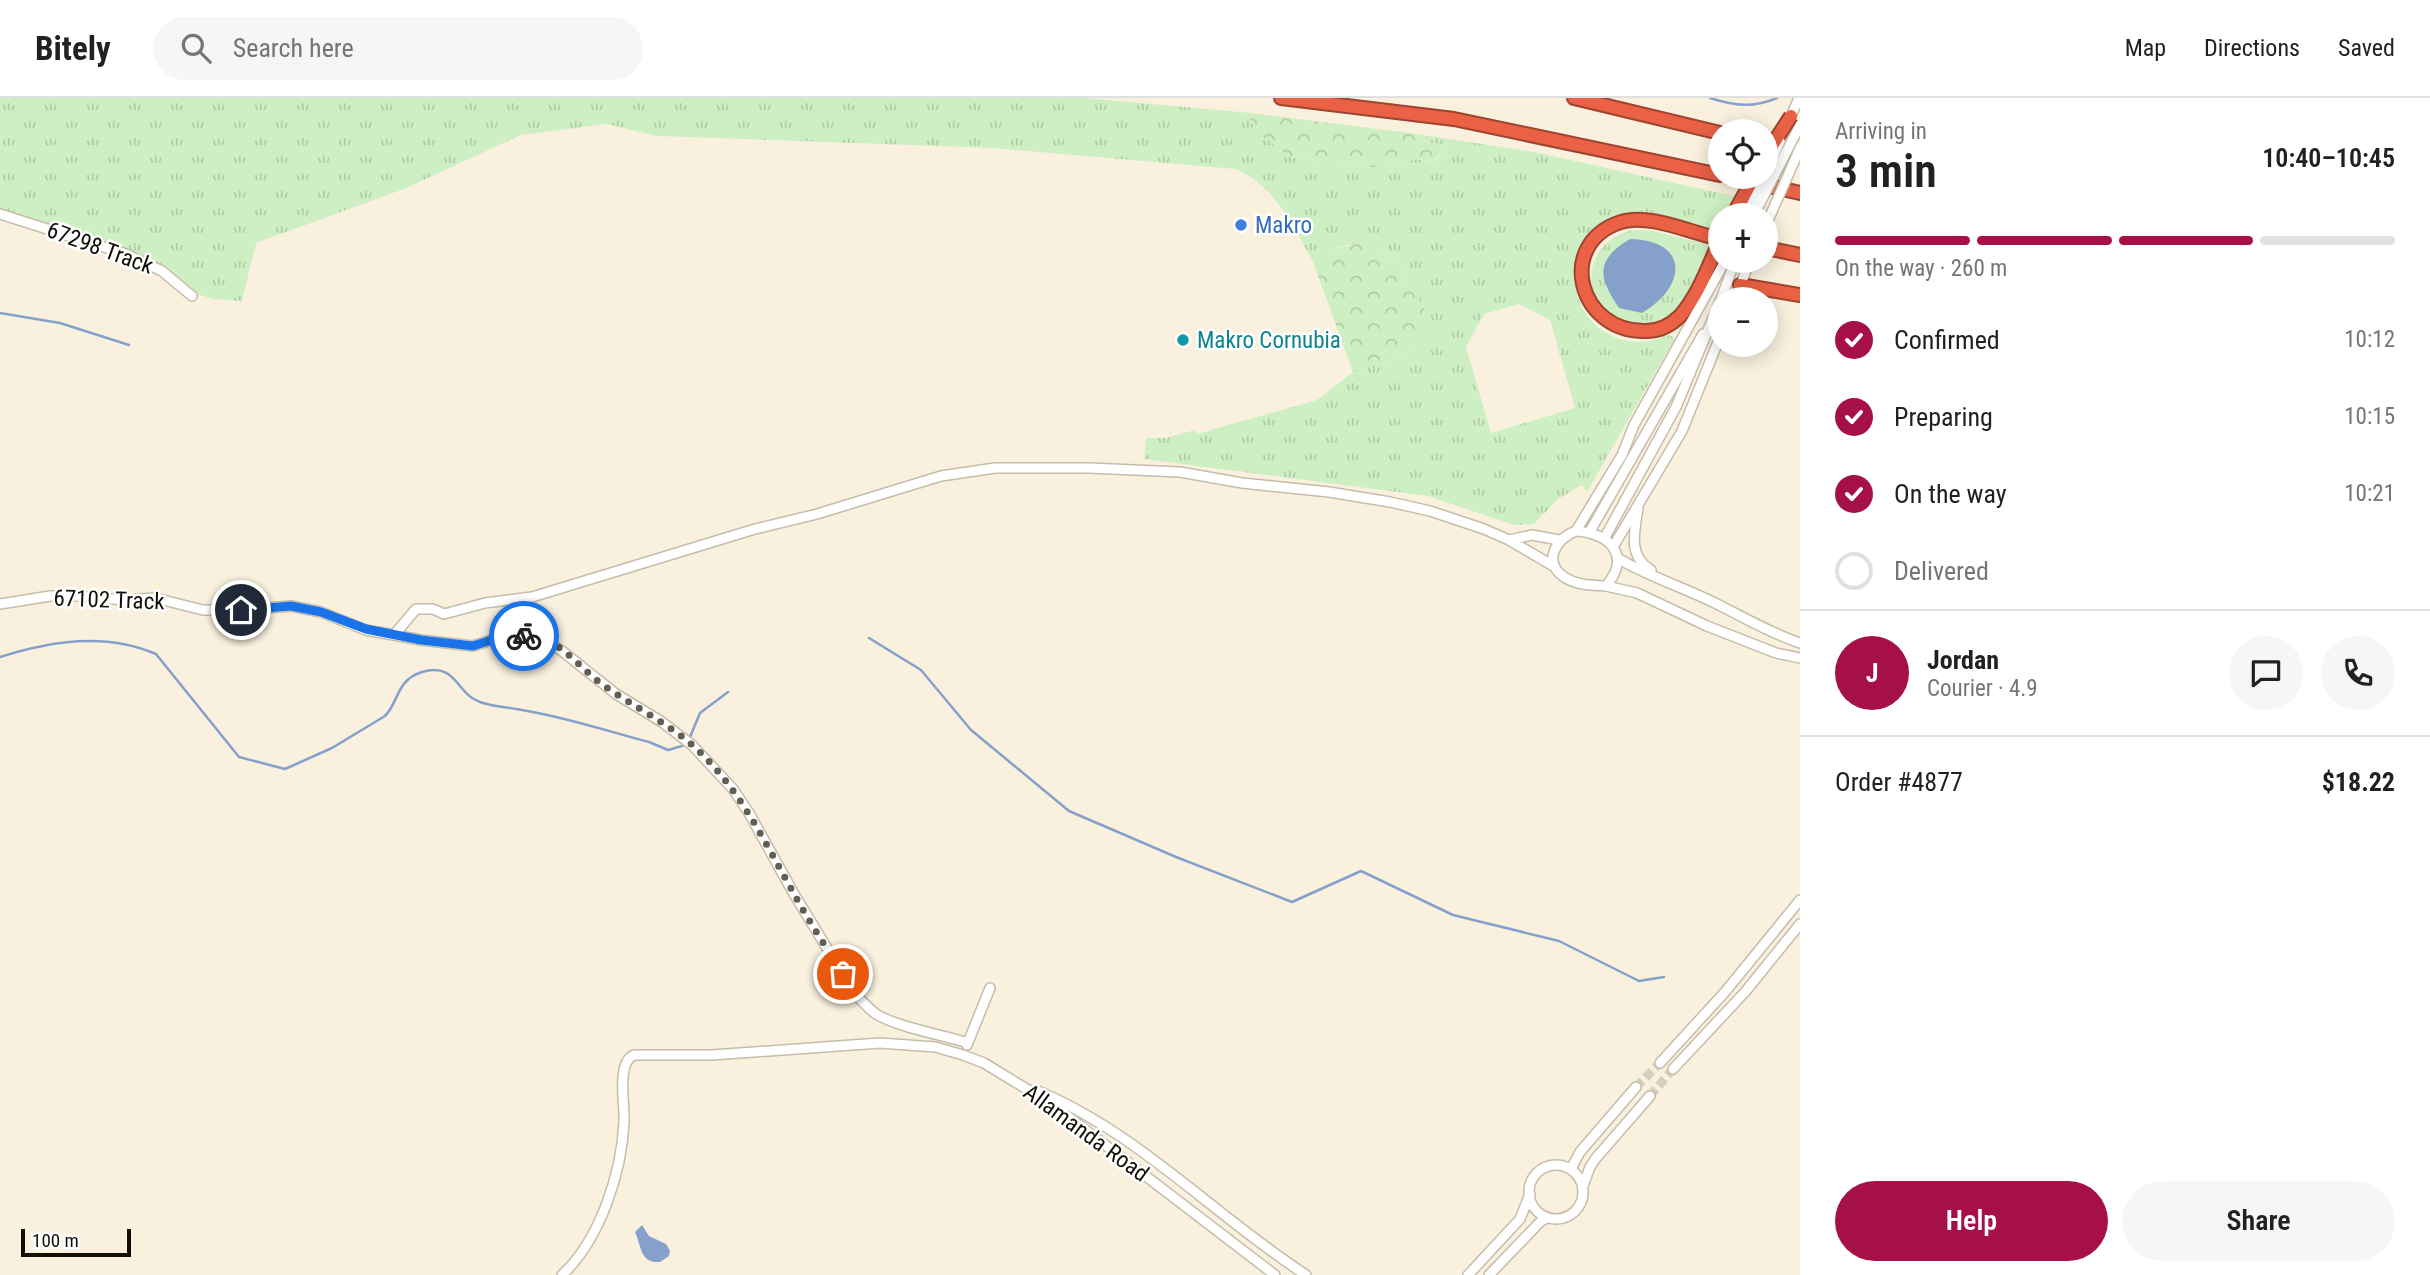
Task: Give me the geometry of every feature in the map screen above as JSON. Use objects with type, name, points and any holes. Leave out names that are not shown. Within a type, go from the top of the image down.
[{"type":"highway","points":[[1281,98],[1465,121],[1708,172]]},
{"type":"highway","points":[[1574,98],[1708,131]]},
{"type":"highway","points":[[1778,141],[1796,121]]},
{"type":"highway","points":[[1778,147],[1800,150]]},
{"type":"highway","points":[[1778,188],[1800,193]]},
{"type":"highway","points":[[1708,236],[1649,220],[1621,222],[1598,235],[1589,246],[1581,274],[1584,293],[1593,308],[1605,320],[1636,331],[1654,331],[1679,317],[1716,273]]},
{"type":"highway","points":[[1778,250],[1800,255]]},
{"type":"highway","points":[[1740,285],[1800,295]]},
{"type":"street","points":[[1759,203],[1796,121],[1799,98]]},
{"type":"street","points":[[1778,153],[1796,121]]},
{"type":"street","points":[[1776,203],[1800,150]]},
{"type":"street","name":"67298 Track","points":[[0,214],[126,254],[163,271],[192,296]]},
{"type":"street","points":[[1555,567],[1553,557],[1622,455],[1634,425],[1720,273]]},
{"type":"street","points":[[1740,285],[1745,273]]},
{"type":"street","points":[[1589,533],[1708,326]]},
{"type":"street","points":[[1604,539],[1676,407],[1708,331]]},
{"type":"street","points":[[1613,547],[1682,431],[1712,357]]},
{"type":"street","points":[[394,635],[416,609],[433,609],[444,614],[485,603],[533,597],[754,529],[817,514],[941,476],[995,468],[1089,468],[1180,472],[1242,483],[1329,492],[1430,511],[1509,540],[1555,567],[1571,580],[1593,587],[1606,586],[1637,593],[1707,626],[1776,653],[1800,658]]},
{"type":"street","points":[[1639,502],[1633,545],[1638,558],[1641,564],[1675,585]]},
{"type":"street","points":[[1509,540],[1532,535],[1589,533],[1604,539],[1613,547],[1619,558],[1635,568],[1717,604],[1772,634],[1800,643]]},
{"type":"street","points":[[1606,586],[1617,571],[1619,558]]},
{"type":"street","name":"67102 Track","points":[[0,604],[50,596],[76,596],[125,600],[155,598],[203,610],[291,606],[321,612],[366,629],[394,635],[473,646],[504,636],[530,635],[553,644],[616,694],[662,722],[692,745],[733,789],[750,813],[794,894],[855,994],[877,1014],[968,1043]]},
{"type":"street","points":[[1660,1063],[1725,992],[1800,900]]},
{"type":"street","points":[[1673,1069],[1745,992],[1800,924]]},
{"type":"street","points":[[963,1055],[990,988]]},
{"type":"street","points":[[562,1275],[579,1256],[592,1234],[616,1176],[624,1119],[624,1068],[629,1058],[635,1055],[777,1051],[880,1043],[935,1047],[984,1063],[1011,1079]]},
{"type":"street","name":"Allamanda Road","points":[[1011,1079],[1083,1128],[1275,1275]]},
{"type":"street","name":"Allamanda Road","points":[[1011,1079],[1077,1111],[1122,1137],[1170,1170],[1239,1227],[1306,1275]]},
{"type":"street","points":[[1571,1169],[1580,1152],[1636,1087]]},
{"type":"street","points":[[1489,1275],[1541,1221],[1547,1218],[1561,1219],[1574,1213],[1582,1201],[1583,1186],[1590,1167],[1650,1096]]},
{"type":"street","points":[[1468,1275],[1520,1219],[1534,1176],[1542,1169],[1556,1165],[1571,1169],[1583,1186]]},
{"type":"street","points":[[1530,1194],[1536,1210],[1547,1218]]},
{"type":"green space","points":[[0,98],[1085,98],[1251,113],[1250,121],[1290,157],[1372,167],[1416,159],[1429,162],[1436,160],[1445,151],[1446,145],[1422,141],[1410,133],[1534,152],[1738,197],[1735,203],[1708,203],[1708,229],[1633,213],[1610,220],[1592,235],[1579,257],[1575,279],[1579,299],[1588,317],[1604,331],[1623,340],[1645,341],[1669,335],[1675,338],[1587,492],[1582,485],[1558,499],[1534,524],[1514,525],[1428,496],[1144,459],[1146,438],[1166,438],[1195,430],[1197,434],[1317,400],[1353,372],[1415,349],[1423,306],[1405,281],[1400,266],[1385,255],[1381,247],[1354,244],[1336,248],[1313,262],[1282,208],[1272,196],[1249,176],[1235,169],[993,148],[657,136],[607,124],[521,135],[404,189],[256,243],[242,301],[213,299],[197,294],[168,270],[133,253],[0,208]],"holes":[[[1519,304],[1550,320],[1575,408],[1491,433],[1466,347],[1484,314]]]},
{"type":"green space","points":[[1251,113],[1410,133],[1422,141],[1446,145],[1447,149],[1432,162],[1416,159],[1372,167],[1290,157],[1261,135],[1250,121]]},
{"type":"green space","points":[[1633,230],[1648,230],[1708,245],[1708,257],[1677,309],[1666,319],[1652,325],[1631,324],[1613,317],[1601,306],[1593,292],[1591,277],[1594,261],[1602,248],[1615,237]]},
{"type":"green space","points":[[1365,242],[1381,247],[1385,255],[1400,266],[1405,281],[1423,306],[1427,318],[1415,349],[1353,372],[1313,262],[1323,252]]},
{"type":"water","points":[[1630,239],[1650,241],[1664,247],[1672,256],[1675,267],[1674,278],[1668,291],[1642,313],[1619,308],[1604,278],[1606,262],[1611,254]]},
{"type":"water","points":[[642,1225],[649,1236],[666,1244],[670,1251],[669,1256],[660,1262],[649,1260],[643,1253],[635,1232]]},
{"type":"waterway","points":[[1710,98],[1744,105],[1777,98]]},
{"type":"waterway","points":[[0,313],[60,323],[129,345]]},
{"type":"waterway","points":[[869,638],[921,670],[971,730],[1069,811],[1176,857],[1292,902],[1361,871],[1453,915],[1559,941],[1639,981],[1664,977]]},
{"type":"waterway","points":[[0,657],[78,641],[117,643],[156,654],[239,757],[285,769],[332,748],[385,716],[407,680],[422,672],[434,670],[449,675],[472,698],[485,704],[570,720],[668,750],[682,746]]},
{"type":"waterway","points":[[690,737],[700,713],[728,692]]},
{"type":"tunnel","points":[[1636,1087],[1660,1063]]},
{"type":"tunnel","points":[[1650,1096],[1673,1069]]},
{"type":"way so far","points":[[524,636],[542,638],[553,644],[595,679],[662,722],[692,745],[713,767],[750,813],[794,894],[843,974]]},
{"type":"place","name":"Makro","points":[[1241,225]]},
{"type":"place","name":"Makro Cornubia","points":[[1183,340]]},
{"type":"route","points":[[241,610],[291,606],[321,612],[366,629],[421,640],[473,646],[504,636],[524,636]]}]
